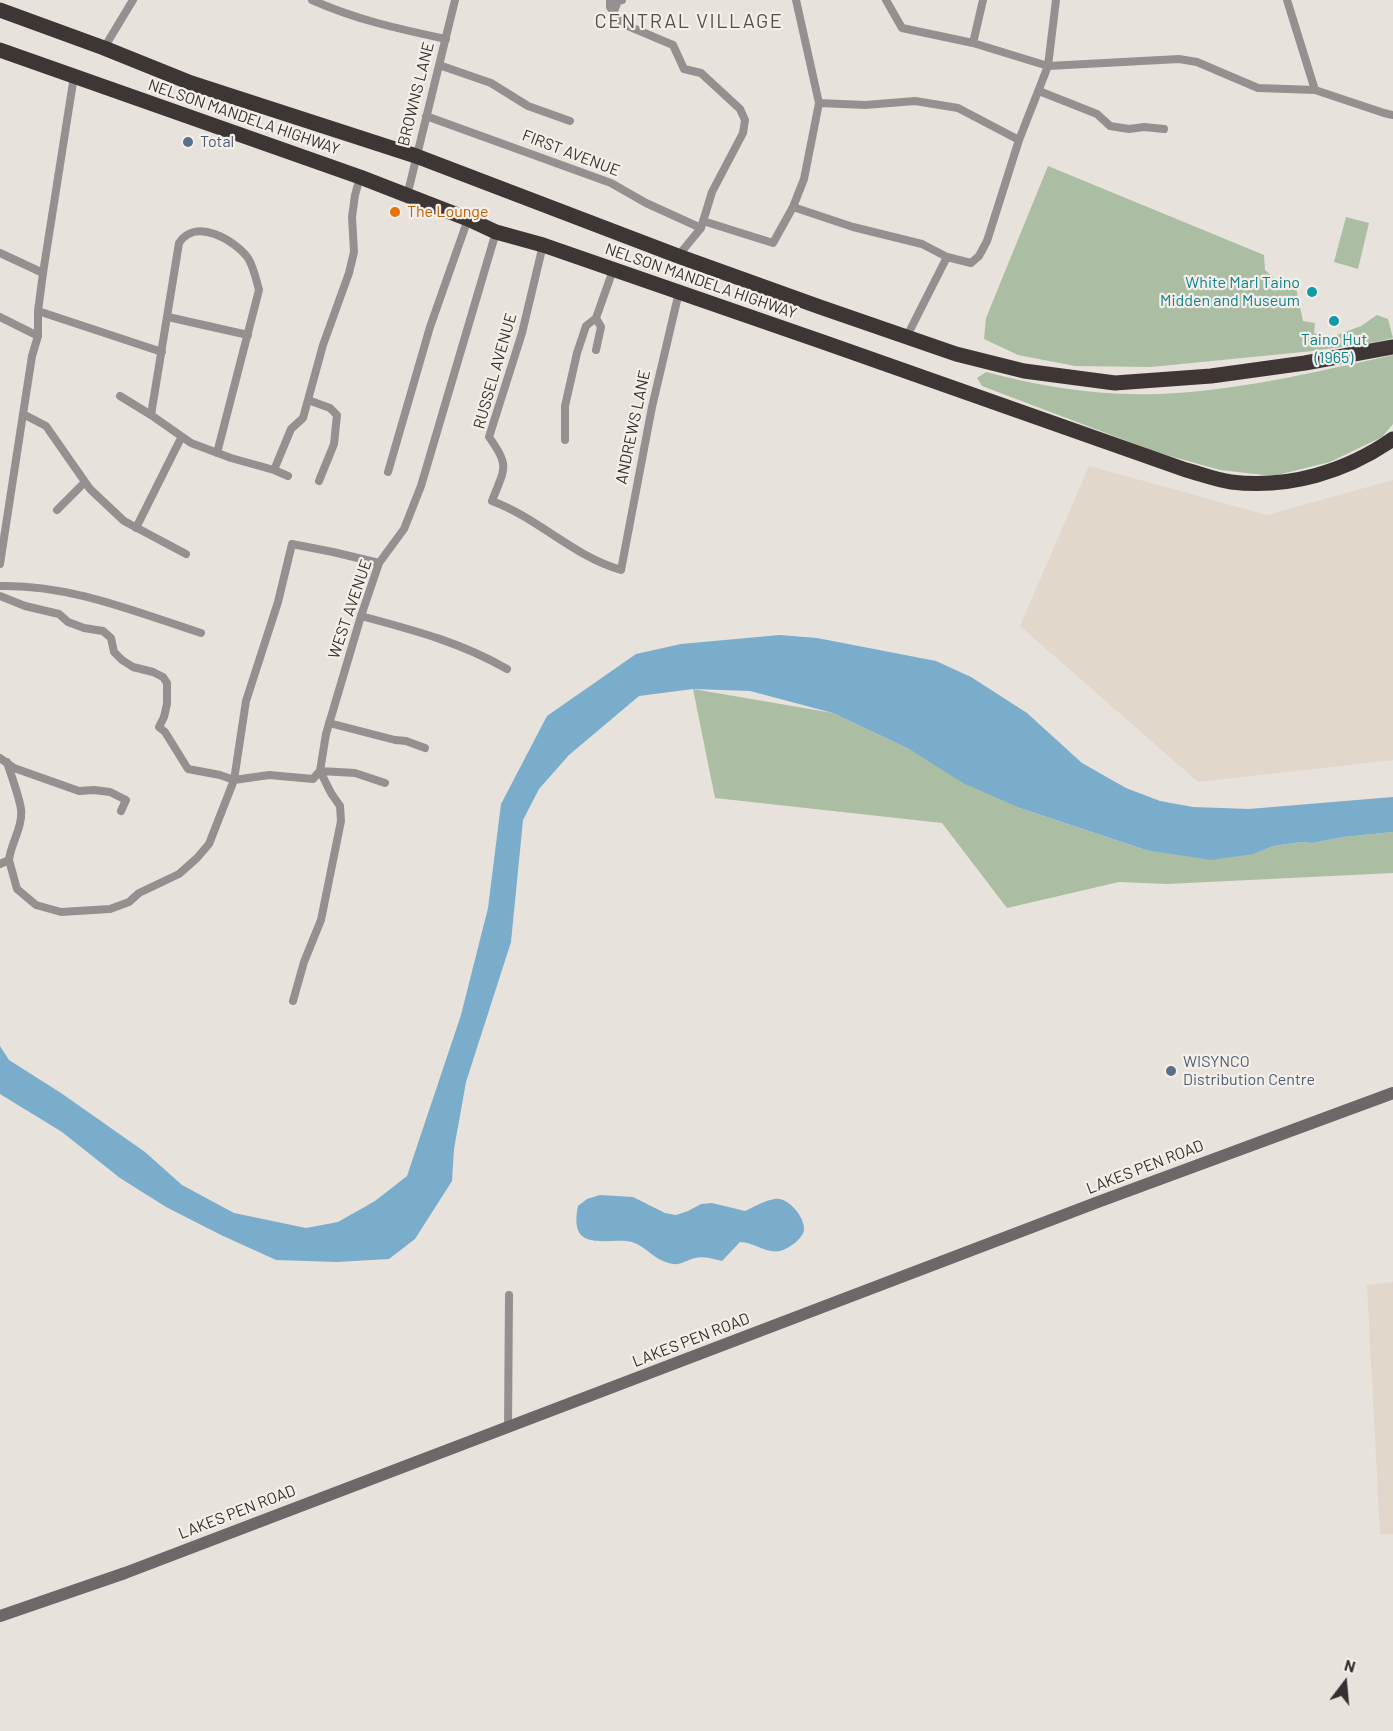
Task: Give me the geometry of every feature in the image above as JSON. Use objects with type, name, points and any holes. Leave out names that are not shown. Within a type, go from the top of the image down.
[{"type":"highway","name":"NELSON MANDELA HIGHWAY","points":[[0,10],[191,83],[416,156],[678,256],[956,354],[1024,372],[1115,383],[1211,376],[1305,363],[1393,347]]},
{"type":"highway","name":"NELSON MANDELA HIGHWAY","points":[[0,50],[360,177],[496,232],[543,245],[1186,470],[1229,481],[1260,484],[1306,478],[1358,460],[1393,439]]},
{"type":"street","points":[[104,48],[133,0]]},
{"type":"street","points":[[312,0],[381,26],[446,39]]},
{"type":"street","name":"BROWNS LANE","points":[[407,196],[455,0]]},
{"type":"street","points":[[610,0],[610,7],[623,24],[673,45],[684,69],[701,73],[740,109],[745,120],[743,133],[712,192],[702,225],[678,256]]},
{"type":"street","points":[[614,11],[618,1],[622,0]]},
{"type":"street","points":[[796,0],[819,103],[804,179],[793,207],[853,227],[922,244],[947,257],[971,263],[979,256],[987,241],[1019,140],[1048,66],[1056,0]]},
{"type":"street","points":[[886,0],[902,28],[973,43],[1048,66],[1179,59],[1197,62],[1257,88],[1315,90],[1393,115]]},
{"type":"street","points":[[973,43],[982,0]]},
{"type":"street","points":[[1287,0],[1315,90]]},
{"type":"street","points":[[439,65],[491,83],[528,106],[570,122]]},
{"type":"street","points":[[0,564],[22,414],[32,356],[38,336],[38,311],[43,273],[74,76]]},
{"type":"street","points":[[1039,91],[1097,114],[1110,126],[1129,129],[1144,127],[1164,129]]},
{"type":"street","points":[[819,103],[865,105],[915,101],[958,108],[1019,140]]},
{"type":"street","name":"FIRST AVENUE","points":[[426,116],[611,183],[645,203],[702,225],[773,243],[793,207]]},
{"type":"street","points":[[274,470],[291,429],[303,418],[323,345],[349,273],[354,252],[352,217],[360,177]]},
{"type":"street","points":[[388,472],[430,327],[468,219]]},
{"type":"street","points":[[151,415],[179,243],[189,233],[201,231],[212,233],[238,248],[247,258],[254,270],[259,290],[217,453]]},
{"type":"street","name":"WEST AVENUE","points":[[320,771],[329,723],[361,616],[379,563],[404,529],[421,486],[496,232]]},
{"type":"street","name":"RUSSEL AVENUE","points":[[543,245],[522,333],[489,437],[501,454],[504,468],[492,501],[514,509],[585,556],[621,570]]},
{"type":"street","points":[[0,254],[43,273]]},
{"type":"street","points":[[901,333],[947,257]]},
{"type":"street","points":[[565,440],[565,406],[572,373],[586,326],[596,318],[613,270]]},
{"type":"street","name":"ANDREWS LANE","points":[[621,570],[651,407],[679,292]]},
{"type":"street","points":[[38,311],[162,352]]},
{"type":"street","points":[[0,317],[38,336]]},
{"type":"street","points":[[168,317],[248,335]]},
{"type":"street","points":[[596,318],[601,327],[596,350]]},
{"type":"street","points":[[120,396],[151,415],[181,438],[217,453],[288,476]]},
{"type":"street","points":[[308,400],[330,408],[338,415],[334,444],[319,481]]},
{"type":"street","points":[[22,414],[46,426],[85,482],[124,521],[186,554]]},
{"type":"street","points":[[136,528],[181,438]]},
{"type":"street","points":[[57,510],[85,482]]},
{"type":"street","points":[[4,760],[21,809],[18,833],[4,862],[17,889],[36,905],[60,912],[110,909],[129,902],[139,893],[179,874],[209,844],[234,780],[246,701],[278,602],[292,544],[379,563]]},
{"type":"street","points":[[0,586],[30,586],[78,595],[201,633]]},
{"type":"street","points":[[0,596],[25,606],[59,614],[68,622],[84,628],[103,631],[111,638],[114,652],[122,660],[133,667],[163,677],[167,683],[167,704],[159,727],[165,732],[189,769],[234,780],[268,775],[313,779],[320,771]]},
{"type":"street","points":[[361,616],[434,635],[482,655],[507,669]]},
{"type":"street","points":[[329,723],[406,741],[425,748]]},
{"type":"street","points":[[4,760],[14,768],[79,791],[110,792],[126,800],[121,811]]},
{"type":"street","points":[[320,771],[355,773],[385,783]]},
{"type":"street","points":[[293,1001],[303,962],[321,920],[341,821],[340,806],[320,771]]},
{"type":"street","name":"LAKES PEN ROAD","points":[[0,1616],[125,1573],[1098,1202],[1393,1093]]},
{"type":"street","points":[[508,1427],[509,1295]]},
{"type":"shaded area","points":[[1089,466],[1267,515],[1393,480],[1393,760],[1198,782],[1020,626]]},
{"type":"shaded area","points":[[1393,1282],[1393,1534],[1380,1534],[1367,1285]]},
{"type":"green space","points":[[1048,166],[1264,255],[1265,270],[1281,284],[1296,288],[1303,321],[1315,323],[1314,333],[1332,337],[1361,326],[1377,315],[1388,319],[1393,338],[1313,351],[1151,367],[1075,366],[1018,355],[984,339],[986,318]]},
{"type":"green space","points":[[1346,217],[1369,223],[1358,269],[1334,262]]},
{"type":"green space","points":[[1393,355],[1393,424],[1382,437],[1330,462],[1273,476],[1220,470],[1156,452],[982,386],[977,378],[986,372],[1071,389],[1114,394],[1158,394],[1247,385]]},
{"type":"green space","points":[[693,689],[833,713],[909,749],[1020,808],[1146,850],[1254,854],[1273,846],[1393,832],[1393,873],[1167,884],[1119,882],[1007,908],[942,823],[715,798]]},
{"type":"water","points":[[780,635],[817,638],[936,661],[971,677],[1027,713],[1082,763],[1126,788],[1160,801],[1193,807],[1249,809],[1393,797],[1393,832],[1273,846],[1254,854],[1211,860],[1146,850],[1020,808],[963,783],[909,749],[833,713],[750,691],[693,689],[639,696],[569,755],[539,789],[523,820],[511,942],[466,1082],[454,1149],[452,1181],[415,1239],[389,1259],[337,1262],[276,1260],[166,1207],[120,1178],[62,1132],[0,1094],[0,1046],[9,1060],[61,1093],[145,1152],[182,1185],[234,1213],[306,1228],[338,1222],[375,1201],[407,1176],[461,1015],[488,908],[501,804],[547,716],[636,654],[681,644]]},
{"type":"water","points":[[600,1195],[633,1197],[665,1213],[676,1215],[701,1204],[712,1203],[745,1211],[767,1201],[780,1199],[799,1214],[804,1230],[795,1243],[780,1251],[770,1251],[740,1242],[722,1261],[698,1257],[673,1264],[658,1259],[637,1244],[627,1241],[595,1241],[579,1233],[576,1222],[578,1206],[587,1199]]},
{"type":"place","name":"Total","points":[[188,142]]},
{"type":"place","name":"The Lounge","points":[[395,212]]},
{"type":"place","name":"White Marl Taino Midden and Museum","points":[[1312,292]]},
{"type":"place","name":"Taino Hut (1965)","points":[[1334,321]]},
{"type":"place","name":"WISYNCO Distribution Centre","points":[[1171,1071]]},
{"type":"district","name":"CENTRAL VILLAGE","points":[[689,21]]}]
